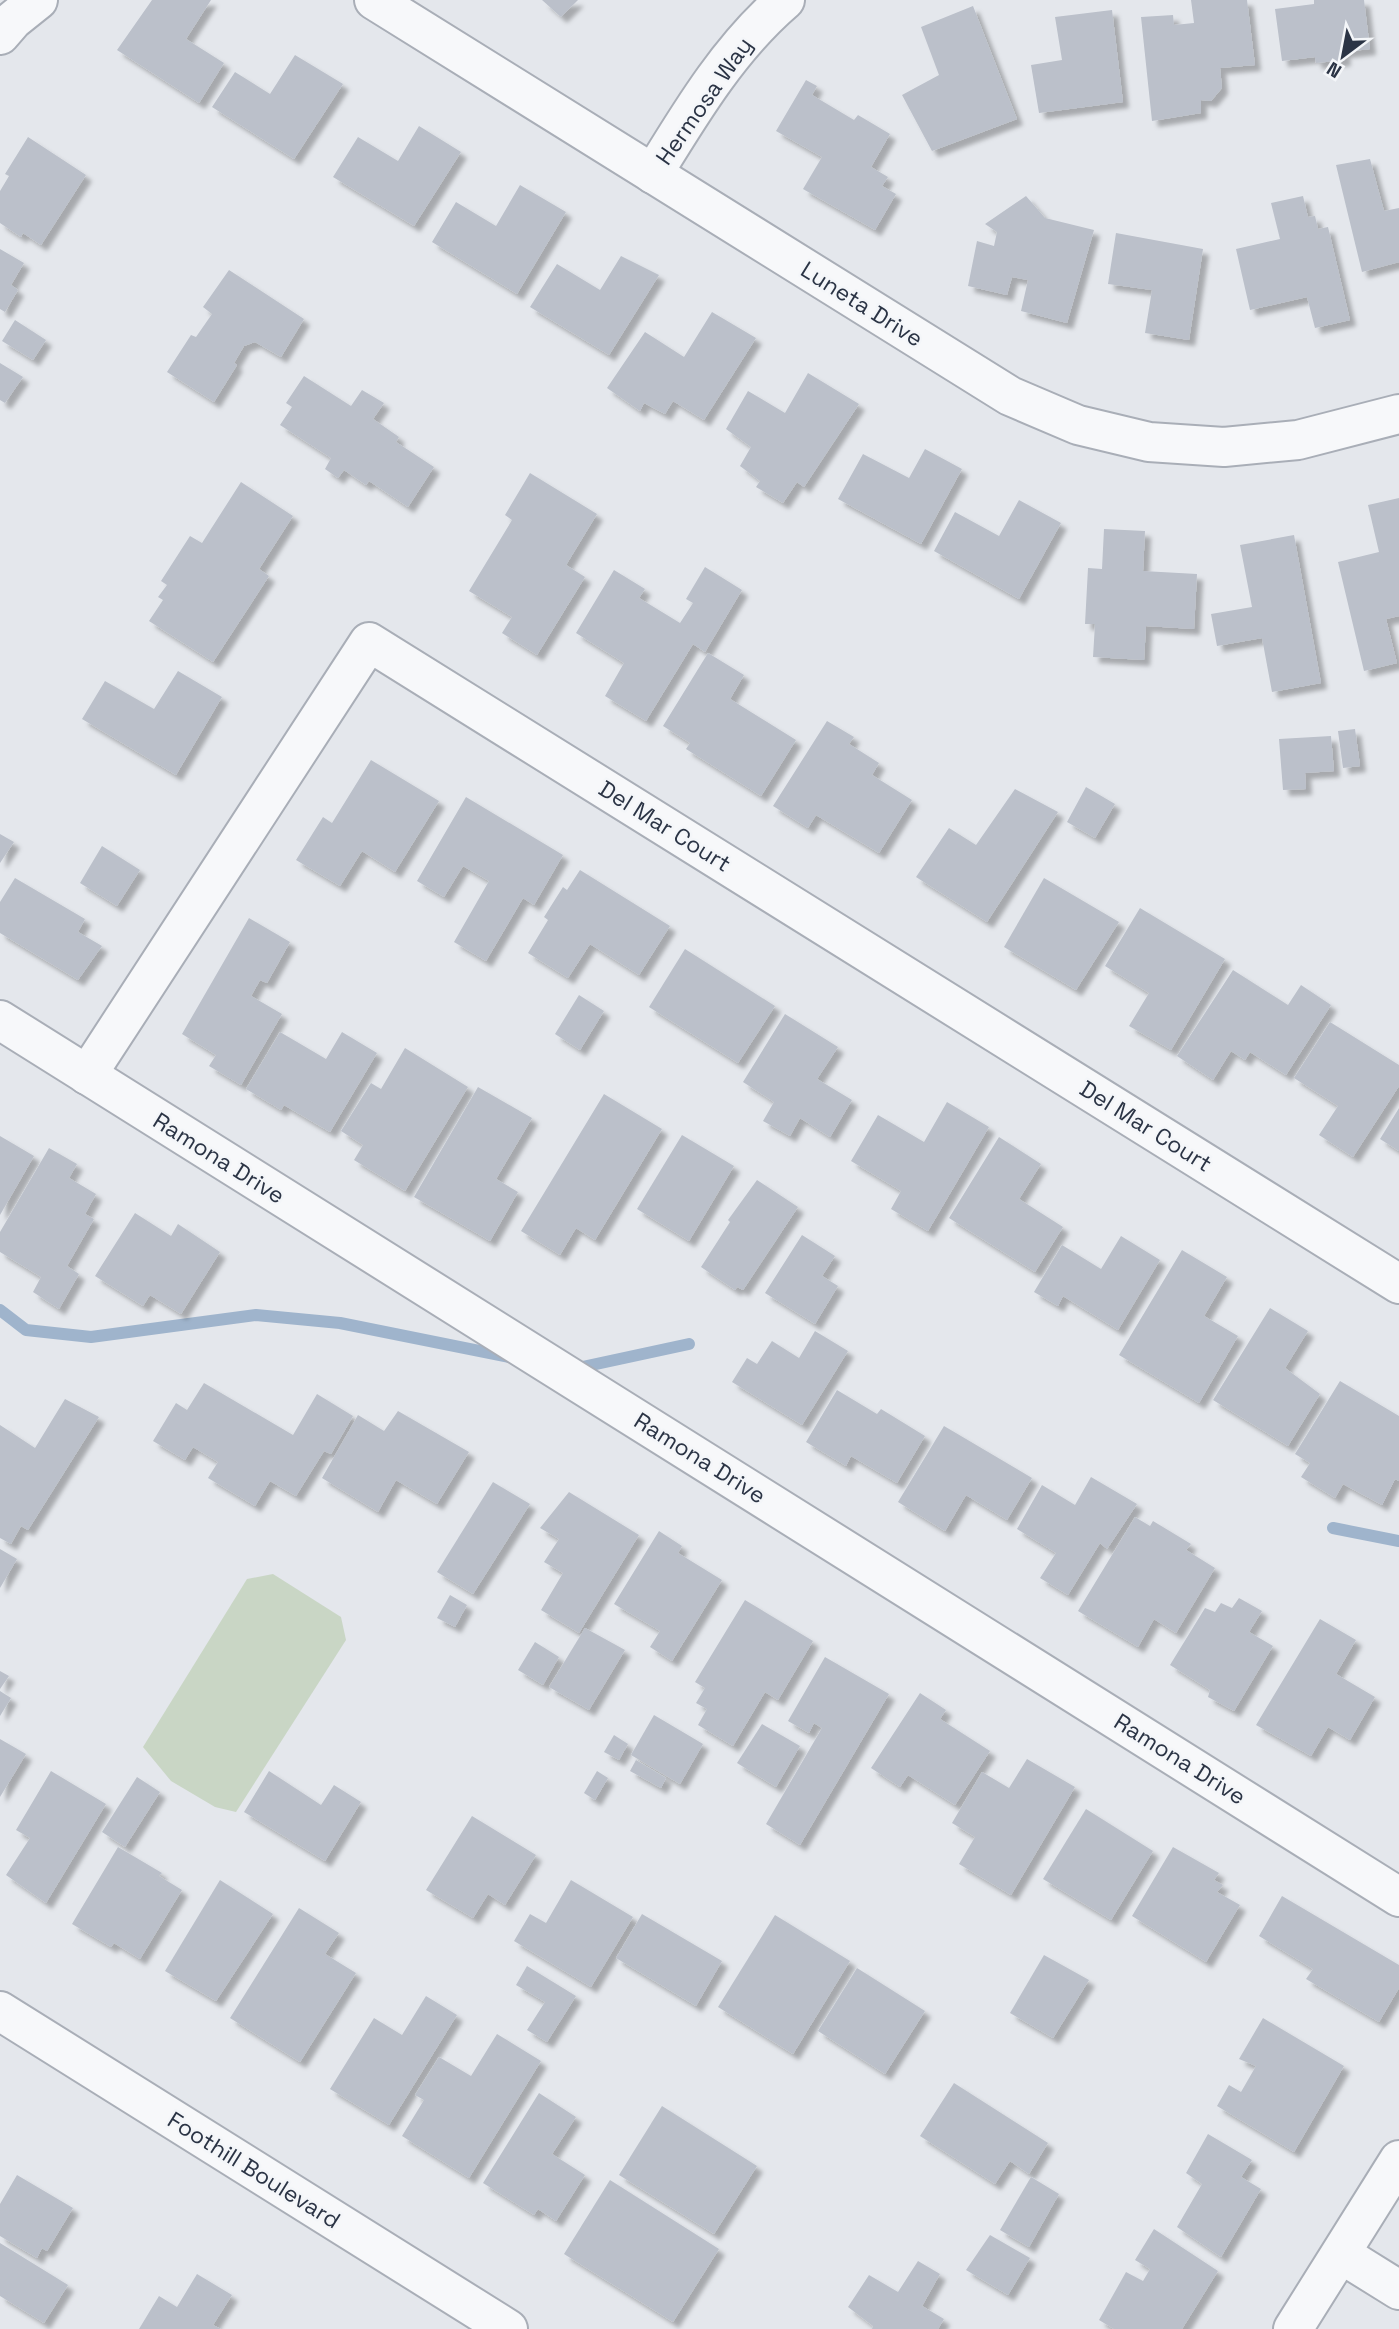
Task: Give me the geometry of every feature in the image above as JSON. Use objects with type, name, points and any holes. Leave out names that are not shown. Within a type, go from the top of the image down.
[{"type":"street","points":[[0,35],[13,20],[38,0]]},
{"type":"street","name":"Luneta Drive","points":[[374,0],[1010,396],[1078,425],[1149,442],[1224,447],[1297,440],[1399,414]]},
{"type":"street","name":"Hermosa Way","points":[[653,174],[677,134],[743,40],[785,0]]},
{"type":"street","name":"Del Mar Court","points":[[87,1075],[369,642],[1399,1283]]},
{"type":"street","name":"Ramona Drive","points":[[0,1020],[1399,1897]]},
{"type":"street","name":"Foothill Boulevard","points":[[0,2011],[508,2329]]},
{"type":"street","points":[[1293,2329],[1399,2161]]},
{"type":"street","points":[[1340,2254],[1399,2290]]},
{"type":"green space","points":[[273,1574],[341,1617],[346,1640],[236,1812],[215,1807],[171,1781],[143,1747],[247,1579]]},
{"type":"building","points":[[152,0],[211,0],[186,39],[224,63],[199,103],[117,50]]},
{"type":"building","points":[[542,0],[578,0],[561,17]]},
{"type":"building","points":[[1191,0],[1247,0],[1255,65],[1220,68],[1222,88],[1211,101],[1201,100],[1201,113],[1152,121],[1141,17],[1173,15],[1174,25],[1194,23]]},
{"type":"building","points":[[1314,0],[1364,0],[1370,49],[1344,52],[1345,60],[1316,63],[1315,57],[1282,61],[1275,9],[1314,4]]},
{"type":"building","points":[[973,6],[1017,119],[932,151],[902,95],[939,75],[921,27]]},
{"type":"building","points":[[1112,10],[1123,102],[1039,113],[1031,65],[1062,60],[1055,17]]},
{"type":"building","points":[[295,55],[343,84],[294,159],[212,107],[235,72],[270,94]]},
{"type":"building","points":[[806,80],[817,86],[812,95],[854,120],[858,115],[890,134],[871,167],[888,177],[882,186],[896,194],[875,230],[803,189],[822,157],[776,131]]},
{"type":"building","points":[[419,126],[461,152],[414,226],[333,177],[358,137],[398,161]]},
{"type":"building","points":[[28,137],[86,175],[41,245],[23,233],[21,237],[0,223],[0,191],[9,176],[5,174]]},
{"type":"building","points":[[1370,159],[1384,211],[1399,208],[1399,262],[1362,272],[1336,165]]},
{"type":"building","points":[[520,185],[566,212],[517,294],[432,242],[456,202],[496,226]]},
{"type":"building","points":[[1026,196],[1045,218],[1094,230],[1067,323],[1021,311],[1028,280],[1012,277],[1007,295],[968,286],[977,241],[994,246],[997,232],[985,224]]},
{"type":"building","points":[[1303,196],[1308,217],[1315,216],[1318,229],[1328,227],[1350,320],[1315,328],[1307,297],[1250,310],[1236,249],[1280,239],[1271,203]]},
{"type":"building","points":[[1116,233],[1203,249],[1189,340],[1145,333],[1152,290],[1108,284]]},
{"type":"building","points":[[0,249],[24,263],[11,285],[18,290],[5,312],[0,309]]},
{"type":"building","points":[[621,256],[659,275],[609,355],[530,307],[557,264],[600,290]]},
{"type":"building","points":[[229,270],[304,319],[281,357],[255,342],[244,346],[234,363],[237,365],[214,402],[167,372],[191,335],[196,337],[212,314],[203,307]]},
{"type":"building","points":[[712,312],[756,338],[704,420],[673,401],[665,414],[644,403],[640,411],[607,388],[645,332],[684,357]]},
{"type":"building","points":[[15,320],[46,340],[33,360],[2,341]]},
{"type":"building","points":[[0,363],[23,377],[5,403],[0,400]]},
{"type":"building","points":[[808,373],[859,404],[804,487],[797,482],[783,503],[756,487],[760,481],[740,466],[751,447],[726,429],[748,391],[785,413]]},
{"type":"building","points":[[304,376],[351,406],[362,390],[384,403],[373,419],[399,437],[396,442],[434,467],[408,507],[369,481],[366,485],[344,470],[338,478],[325,469],[331,458],[280,425],[292,407],[286,403]]},
{"type":"building","points":[[925,449],[962,469],[921,544],[838,499],[863,454],[909,478]]},
{"type":"building","points":[[530,473],[597,514],[566,565],[585,577],[537,655],[502,633],[512,617],[469,591],[512,520],[505,515]]},
{"type":"building","points":[[241,482],[293,516],[259,569],[269,576],[213,662],[149,621],[163,600],[158,597],[167,585],[161,581],[190,536],[202,543]]},
{"type":"building","points":[[1399,498],[1399,616],[1386,619],[1397,663],[1364,671],[1338,562],[1379,552],[1368,505]]},
{"type":"building","points":[[1019,500],[1061,523],[1019,599],[934,551],[955,512],[999,536]]},
{"type":"building","points":[[1104,529],[1145,531],[1143,571],[1197,574],[1194,629],[1146,626],[1144,660],[1093,657],[1095,624],[1085,624],[1088,568],[1102,569]]},
{"type":"building","points":[[1294,535],[1321,683],[1272,692],[1262,638],[1217,646],[1211,614],[1252,607],[1240,545]]},
{"type":"building","points":[[705,567],[742,590],[705,652],[693,644],[646,721],[605,696],[624,663],[576,633],[614,570],[645,589],[639,598],[680,623],[693,603],[686,599]]},
{"type":"building","points":[[708,653],[744,675],[730,699],[796,740],[761,796],[686,749],[690,743],[663,726]]},
{"type":"building","points":[[178,671],[222,697],[176,775],[82,719],[105,681],[154,709]]},
{"type":"building","points":[[827,721],[854,737],[849,744],[879,763],[872,775],[912,800],[879,853],[816,815],[808,828],[773,806]]},
{"type":"building","points":[[1355,729],[1360,766],[1343,768],[1338,731]]},
{"type":"building","points":[[1331,736],[1334,771],[1305,773],[1306,789],[1283,790],[1279,739]]},
{"type":"building","points":[[371,760],[439,801],[395,872],[362,851],[340,886],[296,860],[323,817],[332,823]]},
{"type":"building","points":[[1086,787],[1115,804],[1095,838],[1067,822]]},
{"type":"building","points":[[1015,789],[1058,812],[987,922],[916,877],[949,828],[976,845]]},
{"type":"building","points":[[466,797],[563,855],[534,905],[523,898],[486,961],[454,942],[489,881],[463,866],[444,897],[417,881]]},
{"type":"building","points":[[0,834],[14,842],[0,863]]},
{"type":"building","points":[[102,846],[140,870],[117,906],[80,883]]},
{"type":"building","points":[[580,870],[670,926],[639,975],[590,944],[568,978],[528,953],[548,920],[544,917],[563,887],[567,890]]},
{"type":"building","points":[[15,878],[85,919],[78,932],[102,946],[78,980],[0,933],[0,902]]},
{"type":"building","points":[[1044,878],[1119,922],[1076,990],[1004,947]]},
{"type":"building","points":[[1140,908],[1225,959],[1171,1050],[1129,1026],[1149,993],[1105,966]]},
{"type":"building","points":[[249,918],[290,942],[267,983],[260,980],[251,996],[282,1014],[241,1085],[209,1066],[216,1055],[182,1034]]},
{"type":"building","points":[[685,949],[775,1006],[738,1063],[649,1007]]},
{"type":"building","points":[[1233,970],[1288,1005],[1301,985],[1331,1005],[1286,1075],[1250,1052],[1245,1060],[1231,1051],[1213,1080],[1177,1056]]},
{"type":"building","points":[[579,995],[604,1011],[580,1050],[555,1034]]},
{"type":"building","points":[[785,1014],[838,1047],[817,1079],[852,1100],[830,1137],[800,1118],[790,1136],[763,1121],[774,1102],[743,1082]]},
{"type":"building","points":[[1330,1022],[1399,1065],[1399,1086],[1353,1157],[1319,1135],[1338,1106],[1294,1078]]},
{"type":"building","points":[[280,1032],[326,1059],[342,1032],[377,1053],[330,1132],[284,1105],[281,1110],[246,1089]]},
{"type":"building","points":[[405,1048],[468,1087],[405,1191],[354,1160],[363,1145],[341,1131],[371,1083],[381,1089]]},
{"type":"building","points":[[478,1087],[532,1118],[496,1179],[518,1192],[490,1241],[414,1197]]},
{"type":"building","points":[[604,1094],[662,1129],[595,1240],[576,1228],[560,1255],[521,1231]]},
{"type":"building","points":[[947,1102],[989,1127],[928,1231],[891,1209],[901,1191],[851,1161],[878,1115],[924,1142]]},
{"type":"building","points":[[1399,1108],[1399,1151],[1380,1139]]},
{"type":"building","points":[[682,1135],[734,1166],[689,1241],[637,1209]]},
{"type":"building","points":[[0,1136],[34,1156],[0,1215]]},
{"type":"building","points":[[999,1137],[1041,1164],[1019,1199],[1063,1227],[1035,1272],[949,1218]]},
{"type":"building","points":[[49,1148],[77,1164],[69,1178],[96,1194],[85,1214],[94,1219],[67,1266],[79,1274],[59,1309],[33,1292],[41,1277],[0,1252],[0,1232]]},
{"type":"building","points":[[757,1180],[798,1207],[743,1290],[737,1287],[735,1290],[701,1267],[730,1222],[728,1220]]},
{"type":"building","points":[[135,1213],[171,1236],[178,1224],[220,1252],[181,1314],[150,1295],[143,1306],[95,1276]]},
{"type":"building","points":[[802,1235],[835,1256],[822,1276],[838,1286],[815,1324],[765,1293]]},
{"type":"building","points":[[1121,1236],[1160,1260],[1118,1330],[1063,1296],[1058,1306],[1034,1292],[1062,1245],[1101,1269]]},
{"type":"building","points":[[1182,1250],[1227,1277],[1204,1316],[1238,1336],[1199,1403],[1119,1355]]},
{"type":"building","points":[[1270,1308],[1308,1331],[1285,1368],[1320,1394],[1288,1446],[1213,1400]]},
{"type":"building","points":[[815,1331],[848,1351],[802,1425],[732,1382],[747,1358],[757,1364],[772,1341],[799,1358]]},
{"type":"building","points":[[1340,1381],[1399,1416],[1399,1481],[1395,1479],[1382,1505],[1343,1484],[1335,1498],[1301,1477],[1310,1463],[1295,1454]]},
{"type":"building","points":[[204,1383],[293,1435],[317,1394],[353,1416],[331,1454],[324,1451],[296,1496],[270,1481],[255,1506],[208,1478],[218,1462],[193,1447],[185,1460],[153,1441],[176,1403],[187,1410]]},
{"type":"building","points":[[837,1390],[877,1414],[881,1409],[925,1436],[897,1483],[851,1456],[846,1466],[806,1442]]},
{"type":"building","points":[[65,1399],[99,1417],[28,1530],[21,1526],[11,1544],[0,1538],[0,1425],[35,1448]]},
{"type":"building","points":[[398,1411],[469,1452],[437,1504],[396,1480],[378,1512],[322,1478],[358,1415],[384,1431]]},
{"type":"building","points":[[944,1426],[1032,1478],[1007,1520],[966,1495],[945,1531],[898,1502]]},
{"type":"building","points":[[1091,1477],[1137,1504],[1107,1549],[1100,1543],[1068,1595],[1040,1578],[1056,1553],[1017,1529],[1042,1485],[1075,1505]]},
{"type":"building","points":[[493,1482],[530,1504],[473,1594],[437,1572]]},
{"type":"building","points":[[569,1492],[639,1535],[579,1633],[541,1610],[563,1573],[544,1562],[559,1539],[540,1528]]},
{"type":"building","points":[[1135,1517],[1150,1526],[1153,1521],[1191,1544],[1186,1550],[1215,1568],[1176,1633],[1154,1619],[1138,1647],[1078,1611]]},
{"type":"building","points":[[659,1531],[682,1546],[678,1553],[722,1580],[672,1661],[650,1647],[660,1631],[614,1604]]},
{"type":"building","points":[[0,1549],[17,1559],[0,1588]]},
{"type":"building","points":[[450,1595],[467,1605],[455,1627],[437,1618]]},
{"type":"building","points":[[1239,1598],[1262,1611],[1249,1632],[1273,1646],[1234,1711],[1208,1697],[1210,1690],[1170,1665],[1205,1608],[1215,1612],[1221,1603],[1232,1608]]},
{"type":"building","points":[[745,1600],[813,1641],[778,1700],[765,1692],[733,1746],[698,1725],[707,1709],[696,1703],[705,1688],[695,1682]]},
{"type":"building","points":[[1320,1619],[1356,1640],[1336,1674],[1375,1697],[1350,1740],[1328,1727],[1311,1756],[1256,1725]]},
{"type":"building","points":[[585,1628],[625,1650],[589,1710],[549,1687]]},
{"type":"building","points":[[535,1642],[559,1657],[543,1685],[518,1670]]},
{"type":"building","points":[[825,1657],[889,1694],[800,1845],[766,1824],[822,1728],[814,1723],[809,1733],[788,1721]]},
{"type":"building","points":[[0,1671],[9,1676],[0,1689]]},
{"type":"building","points":[[0,1691],[11,1698],[0,1716]]},
{"type":"building","points":[[920,1693],[946,1710],[940,1719],[990,1751],[955,1805],[908,1775],[900,1787],[871,1768]]},
{"type":"building","points":[[654,1715],[703,1744],[680,1784],[631,1755]]},
{"type":"building","points":[[762,1724],[800,1746],[776,1787],[737,1763]]},
{"type":"building","points":[[614,1735],[628,1744],[619,1760],[604,1752]]},
{"type":"building","points":[[0,1739],[26,1754],[0,1797]]},
{"type":"building","points":[[1027,1759],[1075,1787],[1011,1895],[959,1864],[975,1837],[952,1823],[982,1772],[1009,1788]]},
{"type":"building","points":[[636,1760],[666,1778],[661,1788],[630,1771]]},
{"type":"building","points":[[51,1771],[106,1804],[46,1903],[6,1875],[30,1838],[16,1830]]},
{"type":"building","points":[[269,1771],[321,1805],[334,1785],[361,1802],[325,1861],[244,1812]]},
{"type":"building","points":[[597,1771],[608,1778],[595,1800],[584,1793]]},
{"type":"building","points":[[137,1777],[160,1792],[125,1847],[102,1832]]},
{"type":"building","points":[[1086,1809],[1153,1851],[1111,1920],[1043,1879]]},
{"type":"building","points":[[472,1816],[536,1855],[505,1905],[488,1894],[473,1918],[426,1890]]},
{"type":"building","points":[[118,1847],[162,1873],[159,1876],[182,1890],[140,1959],[114,1943],[111,1947],[72,1924]]},
{"type":"building","points":[[1173,1847],[1219,1873],[1214,1880],[1223,1885],[1217,1892],[1240,1905],[1206,1962],[1132,1916]]},
{"type":"building","points":[[220,1880],[273,1914],[216,2001],[165,1971]]},
{"type":"building","points":[[571,1880],[633,1917],[591,1987],[514,1941],[530,1914],[546,1923]]},
{"type":"building","points":[[1282,1896],[1399,1965],[1399,1988],[1379,2022],[1306,1979],[1313,1969],[1259,1936]]},
{"type":"building","points":[[299,1908],[339,1933],[325,1954],[356,1973],[300,2062],[230,2018]]},
{"type":"building","points":[[642,1914],[722,1961],[696,2006],[616,1958]]},
{"type":"building","points":[[775,1915],[850,1961],[793,2054],[718,2007]]},
{"type":"building","points":[[1044,1955],[1089,1980],[1053,2038],[1010,2013]]},
{"type":"building","points":[[527,1966],[576,1996],[547,2042],[527,2030],[545,2002],[516,1985]]},
{"type":"building","points":[[857,1968],[925,2011],[885,2074],[818,2031]]},
{"type":"building","points":[[426,1996],[457,2015],[389,2125],[330,2089],[374,2018],[402,2035]]},
{"type":"building","points":[[1263,2018],[1344,2066],[1294,2152],[1217,2106],[1229,2085],[1241,2092],[1256,2066],[1239,2059]]},
{"type":"building","points":[[497,2034],[541,2061],[469,2178],[402,2136],[424,2100],[415,2095],[439,2057],[471,2076]]},
{"type":"building","points":[[954,2083],[1048,2143],[1029,2174],[1010,2161],[995,2184],[920,2136]]},
{"type":"building","points":[[539,2093],[576,2117],[552,2154],[585,2175],[556,2221],[538,2209],[534,2215],[483,2183]]},
{"type":"building","points":[[662,2106],[757,2166],[714,2234],[619,2175]]},
{"type":"building","points":[[1208,2134],[1252,2160],[1241,2177],[1261,2189],[1221,2257],[1177,2227],[1202,2184],[1186,2173]]},
{"type":"building","points":[[17,2175],[73,2208],[47,2251],[42,2248],[37,2258],[0,2236],[0,2204]]},
{"type":"building","points":[[1031,2177],[1059,2194],[1029,2247],[1000,2230]]},
{"type":"building","points":[[610,2180],[719,2249],[673,2322],[564,2254]]},
{"type":"building","points":[[1154,2229],[1218,2271],[1182,2329],[1114,2329],[1099,2320],[1126,2272],[1143,2281],[1150,2269],[1135,2260]]},
{"type":"building","points":[[990,2235],[1030,2258],[1008,2295],[966,2270]]},
{"type":"building","points":[[0,2243],[68,2285],[44,2323],[0,2296]]},
{"type":"building","points":[[918,2261],[940,2274],[922,2306],[944,2319],[938,2329],[872,2329],[873,2326],[848,2307],[869,2275],[898,2292]]},
{"type":"building","points":[[197,2274],[232,2295],[213,2325],[221,2329],[139,2329],[159,2296],[177,2307]]},
{"type":"waterway","points":[[0,1310],[26,1330],[91,1337],[256,1315],[340,1323],[514,1358]]},
{"type":"waterway","points":[[573,1369],[689,1344]]},
{"type":"waterway","points":[[1333,1528],[1399,1541]]}]
